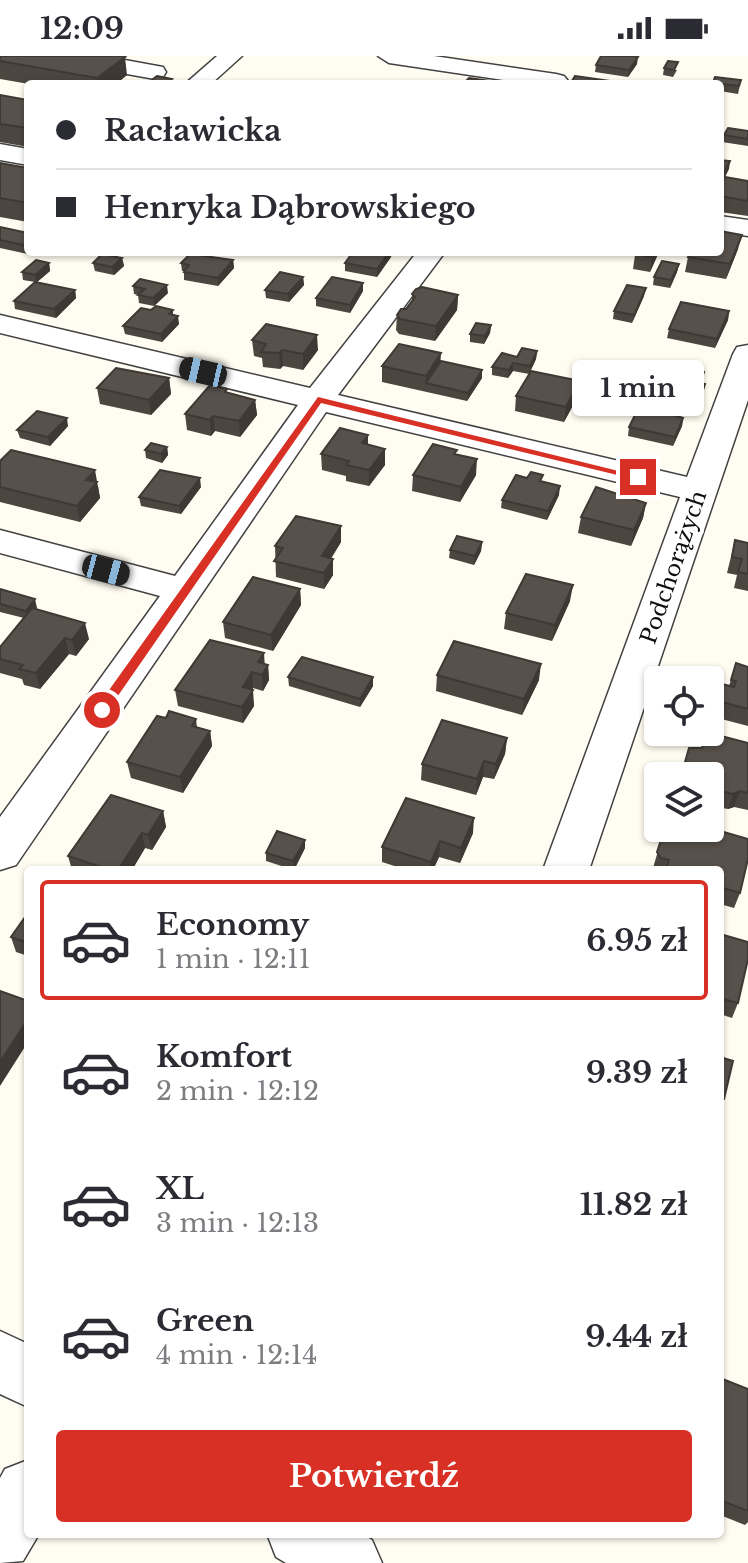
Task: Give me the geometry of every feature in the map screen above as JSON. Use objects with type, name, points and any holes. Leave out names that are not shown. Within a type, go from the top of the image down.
[{"type":"street","points":[[65,56],[146,78],[175,56]]},
{"type":"street","points":[[202,80],[231,56]]},
{"type":"street","points":[[389,56],[558,78]]},
{"type":"street","points":[[0,152],[24,156]]},
{"type":"street","points":[[724,225],[748,228]]},
{"type":"street","points":[[0,852],[318,400],[428,256]]},
{"type":"street","points":[[0,324],[700,491]]},
{"type":"street","name":"Podchorążych","points":[[567,866],[748,354]]},
{"type":"street","points":[[0,541],[186,591]]},
{"type":"street","points":[[0,1361],[24,1375]]},
{"type":"street","points":[[0,1538],[24,1499]]},
{"type":"building","points":[[0,56],[125,57],[97,78],[0,61]]},
{"type":"building","points":[[601,56],[638,57],[629,70],[596,65]]},
{"type":"building","points":[[668,61],[678,62],[674,70],[664,68]]},
{"type":"building","points":[[157,76],[172,79],[171,80],[152,80]]},
{"type":"building","points":[[575,76],[603,80],[572,80]]},
{"type":"building","points":[[715,77],[741,80],[739,86],[714,80]]},
{"type":"building","points":[[0,95],[24,99],[24,127],[0,124]]},
{"type":"building","points":[[728,128],[748,131],[748,139],[724,135]]},
{"type":"building","points":[[0,163],[24,167],[24,202],[0,198]]},
{"type":"building","points":[[724,179],[748,181],[748,201],[724,197]]},
{"type":"building","points":[[0,227],[24,232],[24,245],[0,240]]},
{"type":"building","points":[[724,232],[742,235],[730,264],[688,257],[724,256]]},
{"type":"building","points":[[100,256],[122,258],[112,267],[93,263]]},
{"type":"building","points":[[188,256],[233,260],[218,278],[184,272],[189,265],[181,263]]},
{"type":"building","points":[[350,256],[386,256],[377,269],[345,263]]},
{"type":"building","points":[[36,260],[49,263],[35,275],[22,272]]},
{"type":"building","points":[[662,261],[679,264],[671,280],[654,277]]},
{"type":"building","points":[[280,272],[303,277],[288,294],[265,290]]},
{"type":"building","points":[[332,277],[363,283],[350,305],[316,298]]},
{"type":"building","points":[[140,279],[167,285],[153,298],[138,295],[145,289],[133,286]]},
{"type":"building","points":[[35,282],[75,290],[54,309],[14,301]]},
{"type":"building","points":[[627,285],[646,288],[634,315],[614,311]]},
{"type":"building","points":[[422,287],[458,295],[436,326],[400,319],[397,315],[415,297],[412,294],[416,289]]},
{"type":"building","points":[[681,302],[729,311],[717,339],[669,329]]},
{"type":"building","points":[[156,306],[173,310],[169,314],[178,316],[161,334],[123,326],[141,308],[151,310]]},
{"type":"building","points":[[476,323],[491,325],[485,336],[470,334]]},
{"type":"building","points":[[266,324],[317,335],[303,354],[282,350],[279,353],[261,352],[266,344],[252,340]]},
{"type":"building","points":[[399,344],[441,353],[426,376],[382,366]]},
{"type":"building","points":[[522,348],[537,351],[530,366],[513,363],[509,370],[492,367],[502,353],[517,357]]},
{"type":"building","points":[[441,361],[482,370],[468,393],[426,383]]},
{"type":"building","points":[[664,363],[704,372],[700,383],[705,384],[703,390],[697,389],[694,395],[653,386]]},
{"type":"building","points":[[116,368],[169,378],[149,400],[97,388]]},
{"type":"building","points":[[578,368],[592,371],[589,378],[575,374]]},
{"type":"building","points":[[531,371],[580,381],[566,407],[516,396]]},
{"type":"building","points":[[607,377],[654,387],[650,396],[603,387]]},
{"type":"building","points":[[210,385],[255,400],[239,421],[213,416],[210,420],[185,414]]},
{"type":"building","points":[[640,405],[683,418],[675,437],[629,427]]},
{"type":"building","points":[[37,411],[67,418],[48,437],[17,430]]},
{"type":"building","points":[[340,428],[368,435],[362,443],[385,449],[369,470],[346,465],[349,461],[321,454]]},
{"type":"building","points":[[151,443],[167,447],[161,454],[145,450]]},
{"type":"building","points":[[433,444],[457,450],[454,454],[477,459],[461,487],[413,475]]},
{"type":"building","points":[[11,450],[95,470],[86,480],[97,482],[77,506],[0,487],[0,461]]},
{"type":"building","points":[[160,470],[200,478],[179,506],[139,497]]},
{"type":"building","points":[[531,472],[543,475],[540,481],[560,486],[548,511],[502,500],[516,475],[527,478]]},
{"type":"building","points":[[596,487],[646,503],[634,530],[581,517]]},
{"type":"building","points":[[296,516],[341,526],[322,556],[333,559],[324,573],[274,561],[283,548],[275,546]]},
{"type":"building","points":[[457,536],[482,542],[475,556],[450,550]]},
{"type":"building","points":[[735,540],[748,543],[748,574],[738,572],[742,559],[732,557]]},
{"type":"building","points":[[526,574],[573,585],[555,625],[506,613]]},
{"type":"building","points":[[253,577],[300,589],[271,635],[223,622]]},
{"type":"building","points":[[0,589],[35,599],[26,611],[0,604]]},
{"type":"building","points":[[32,608],[85,623],[72,640],[65,638],[36,673],[19,669],[23,665],[0,659],[0,647]]},
{"type":"building","points":[[210,640],[264,653],[258,662],[268,665],[262,675],[252,672],[243,687],[253,690],[242,707],[175,690]]},
{"type":"building","points":[[454,641],[541,664],[524,699],[437,675]]},
{"type":"building","points":[[302,657],[373,677],[360,699],[288,677]]},
{"type":"building","points":[[736,663],[748,667],[748,709],[724,703],[724,684],[734,687],[736,681],[731,680]]},
{"type":"building","points":[[169,711],[196,719],[192,726],[210,731],[180,777],[127,762],[157,716],[166,718]]},
{"type":"building","points":[[442,720],[507,738],[496,764],[484,761],[477,779],[422,764]]},
{"type":"building","points":[[724,737],[748,743],[748,793],[724,792],[724,762],[685,762],[689,748],[724,746]]},
{"type":"building","points":[[111,795],[163,811],[148,835],[142,833],[121,866],[98,866],[68,856]]},
{"type":"building","points":[[406,798],[474,818],[461,848],[440,841],[431,862],[382,847]]},
{"type":"building","points":[[277,831],[305,840],[293,861],[266,853]]},
{"type":"building","points":[[724,832],[748,839],[748,859],[740,893],[724,888],[724,866],[667,866],[669,860],[661,858],[657,852],[660,842],[724,842]]},
{"type":"building","points":[[24,919],[24,942],[11,937]]},
{"type":"building","points":[[724,935],[748,942],[748,959],[738,1003],[724,999]]},
{"type":"building","points":[[0,991],[24,1000],[24,1025],[0,1062]]},
{"type":"building","points":[[724,1058],[733,1061],[724,1099]]},
{"type":"building","points":[[724,1380],[748,1389],[748,1511],[724,1502]]},
{"type":"route","points":[[102,710],[318,400],[638,477]]}]
